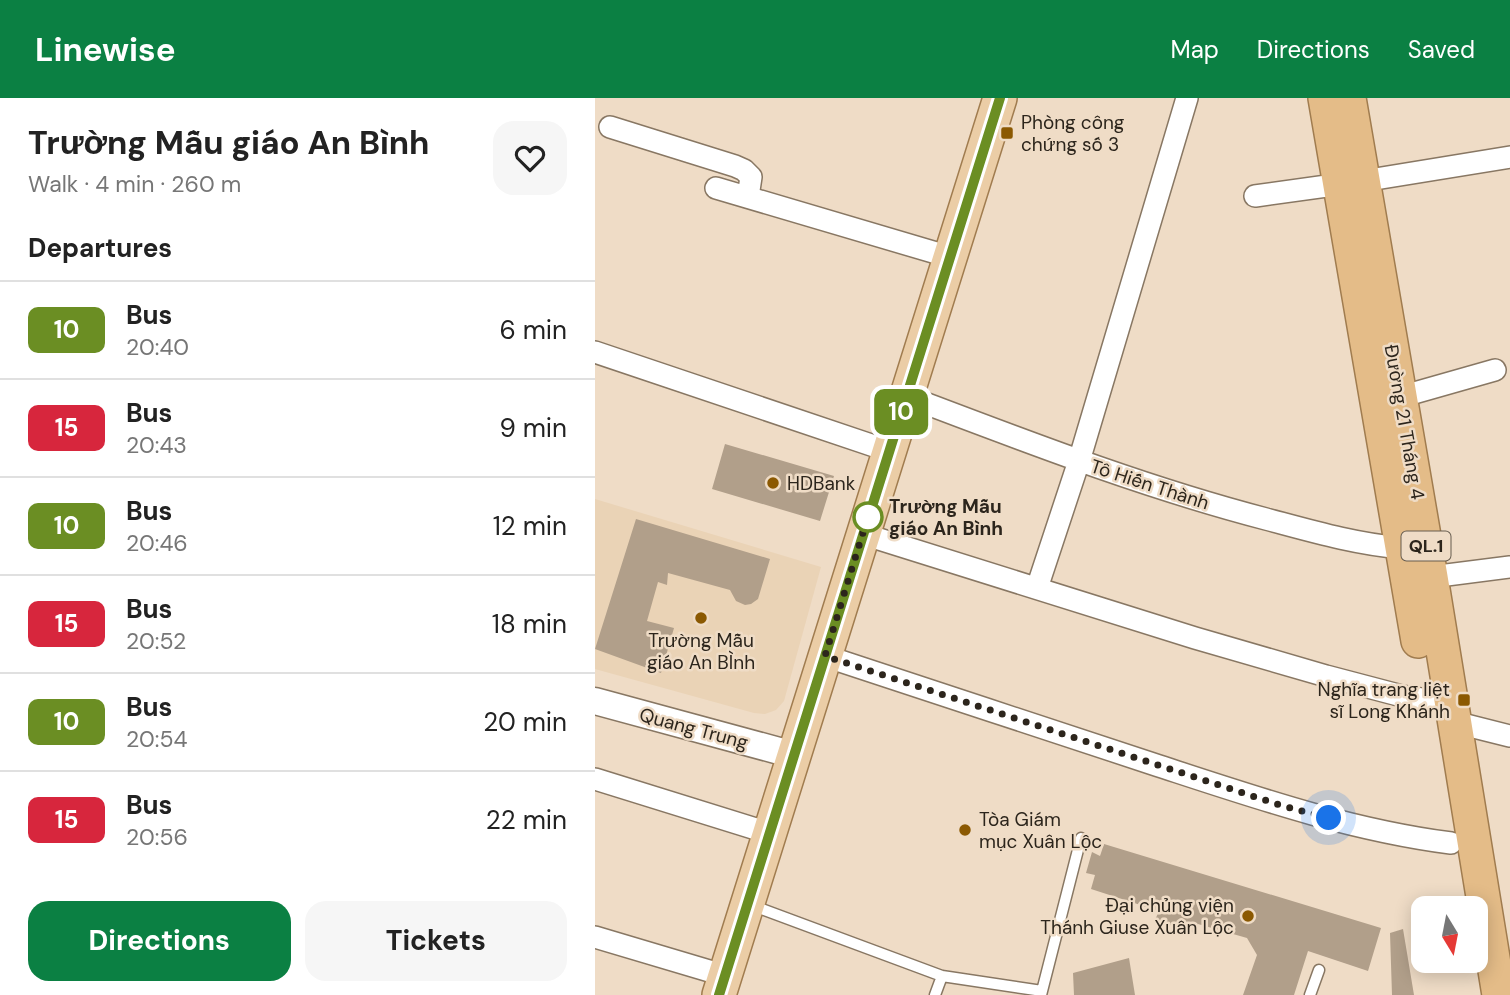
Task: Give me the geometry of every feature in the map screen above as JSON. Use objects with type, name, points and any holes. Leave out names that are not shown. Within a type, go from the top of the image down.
[{"type":"highway","name":"Đường 21 Tháng 4","points":[[1325,98],[1352,183],[1400,397],[1499,995]]},
{"type":"highway","name":"Đường 21 Tháng 4","points":[[1349,98],[1352,183],[1402,548],[1460,896]]},
{"type":"highway","points":[[1473,973],[1476,995]]},
{"type":"main road","points":[[721,986],[1000,98]]},
{"type":"street","points":[[1037,588],[1079,461],[1187,98]]},
{"type":"street","points":[[610,127],[744,170],[751,177],[748,197]]},
{"type":"street","points":[[1255,196],[1510,157]]},
{"type":"street","points":[[716,188],[950,257]]},
{"type":"street","points":[[595,352],[889,451]]},
{"type":"street","points":[[1400,397],[1495,370]]},
{"type":"street","name":"Tô Hiến Thành","points":[[906,396],[1079,461],[1221,508],[1338,538],[1402,548]]},
{"type":"street","points":[[863,534],[1195,638],[1326,676],[1428,700]]},
{"type":"street","points":[[1431,577],[1510,567]]},
{"type":"street","points":[[825,656],[1283,806],[1376,830],[1451,843]]},
{"type":"street","name":"Quang Trung","points":[[595,701],[794,755]]},
{"type":"street","points":[[1454,722],[1510,736]]},
{"type":"street","points":[[595,779],[769,833]]},
{"type":"street","points":[[595,937],[716,973],[721,986]]},
{"type":"lane","points":[[747,904],[942,976],[1041,993],[1081,838]]},
{"type":"lane","points":[[1310,995],[1319,971]]},
{"type":"lane","points":[[935,995],[942,976]]},
{"type":"shaded area","name":"Trường Mẫu giáo An BÌnh","points":[[595,499],[821,567],[784,701],[776,710],[765,714],[754,713],[595,669]]},
{"type":"building","name":"HDBank","points":[[725,444],[834,476],[820,521],[712,489]]},
{"type":"building","points":[[636,519],[770,559],[758,599],[751,604],[745,605],[736,601],[730,590],[668,573],[667,585],[658,582],[647,621],[674,628],[661,673],[595,649]]},
{"type":"building","name":"Đại chủng viện Thánh Giuse Xuân Lộc","points":[[1104,844],[1381,928],[1368,971],[1308,951],[1294,995],[1243,995],[1257,955],[1247,938],[1198,924],[1194,933],[1155,920],[1159,911],[1091,889],[1095,875],[1086,873],[1092,852],[1100,856]]},
{"type":"building","points":[[1403,929],[1414,995],[1392,995],[1390,933]]},
{"type":"building","name":"Đại chủng viện Thánh Giuse Xuân Lộc","points":[[1129,958],[1135,995],[1074,995],[1073,973]]},
{"type":"bus line","name":"10","points":[[719,995],[1000,98]]},
{"type":"place","name":"Phòng công chứng số 3","points":[[1007,133]]},
{"type":"place","name":"HDBank","points":[[773,483]]},
{"type":"place","name":"Trường Mẫu giáo An Bình","points":[[868,517]]},
{"type":"place","name":"Trường Mẫu giáo An BÌnh","points":[[701,618]]},
{"type":"place","name":"Nghĩa trang liệt sĩ Long Khánh","points":[[1464,700]]},
{"type":"place","name":"Tòa Giám mục Xuân Lộc","points":[[965,830]]},
{"type":"place","name":"Đại chủng viện Thánh Giuse Xuân Lộc","points":[[1248,916]]},
{"type":"route","points":[[868,517],[869,513],[825,656],[1283,806],[1329,818]]}]
